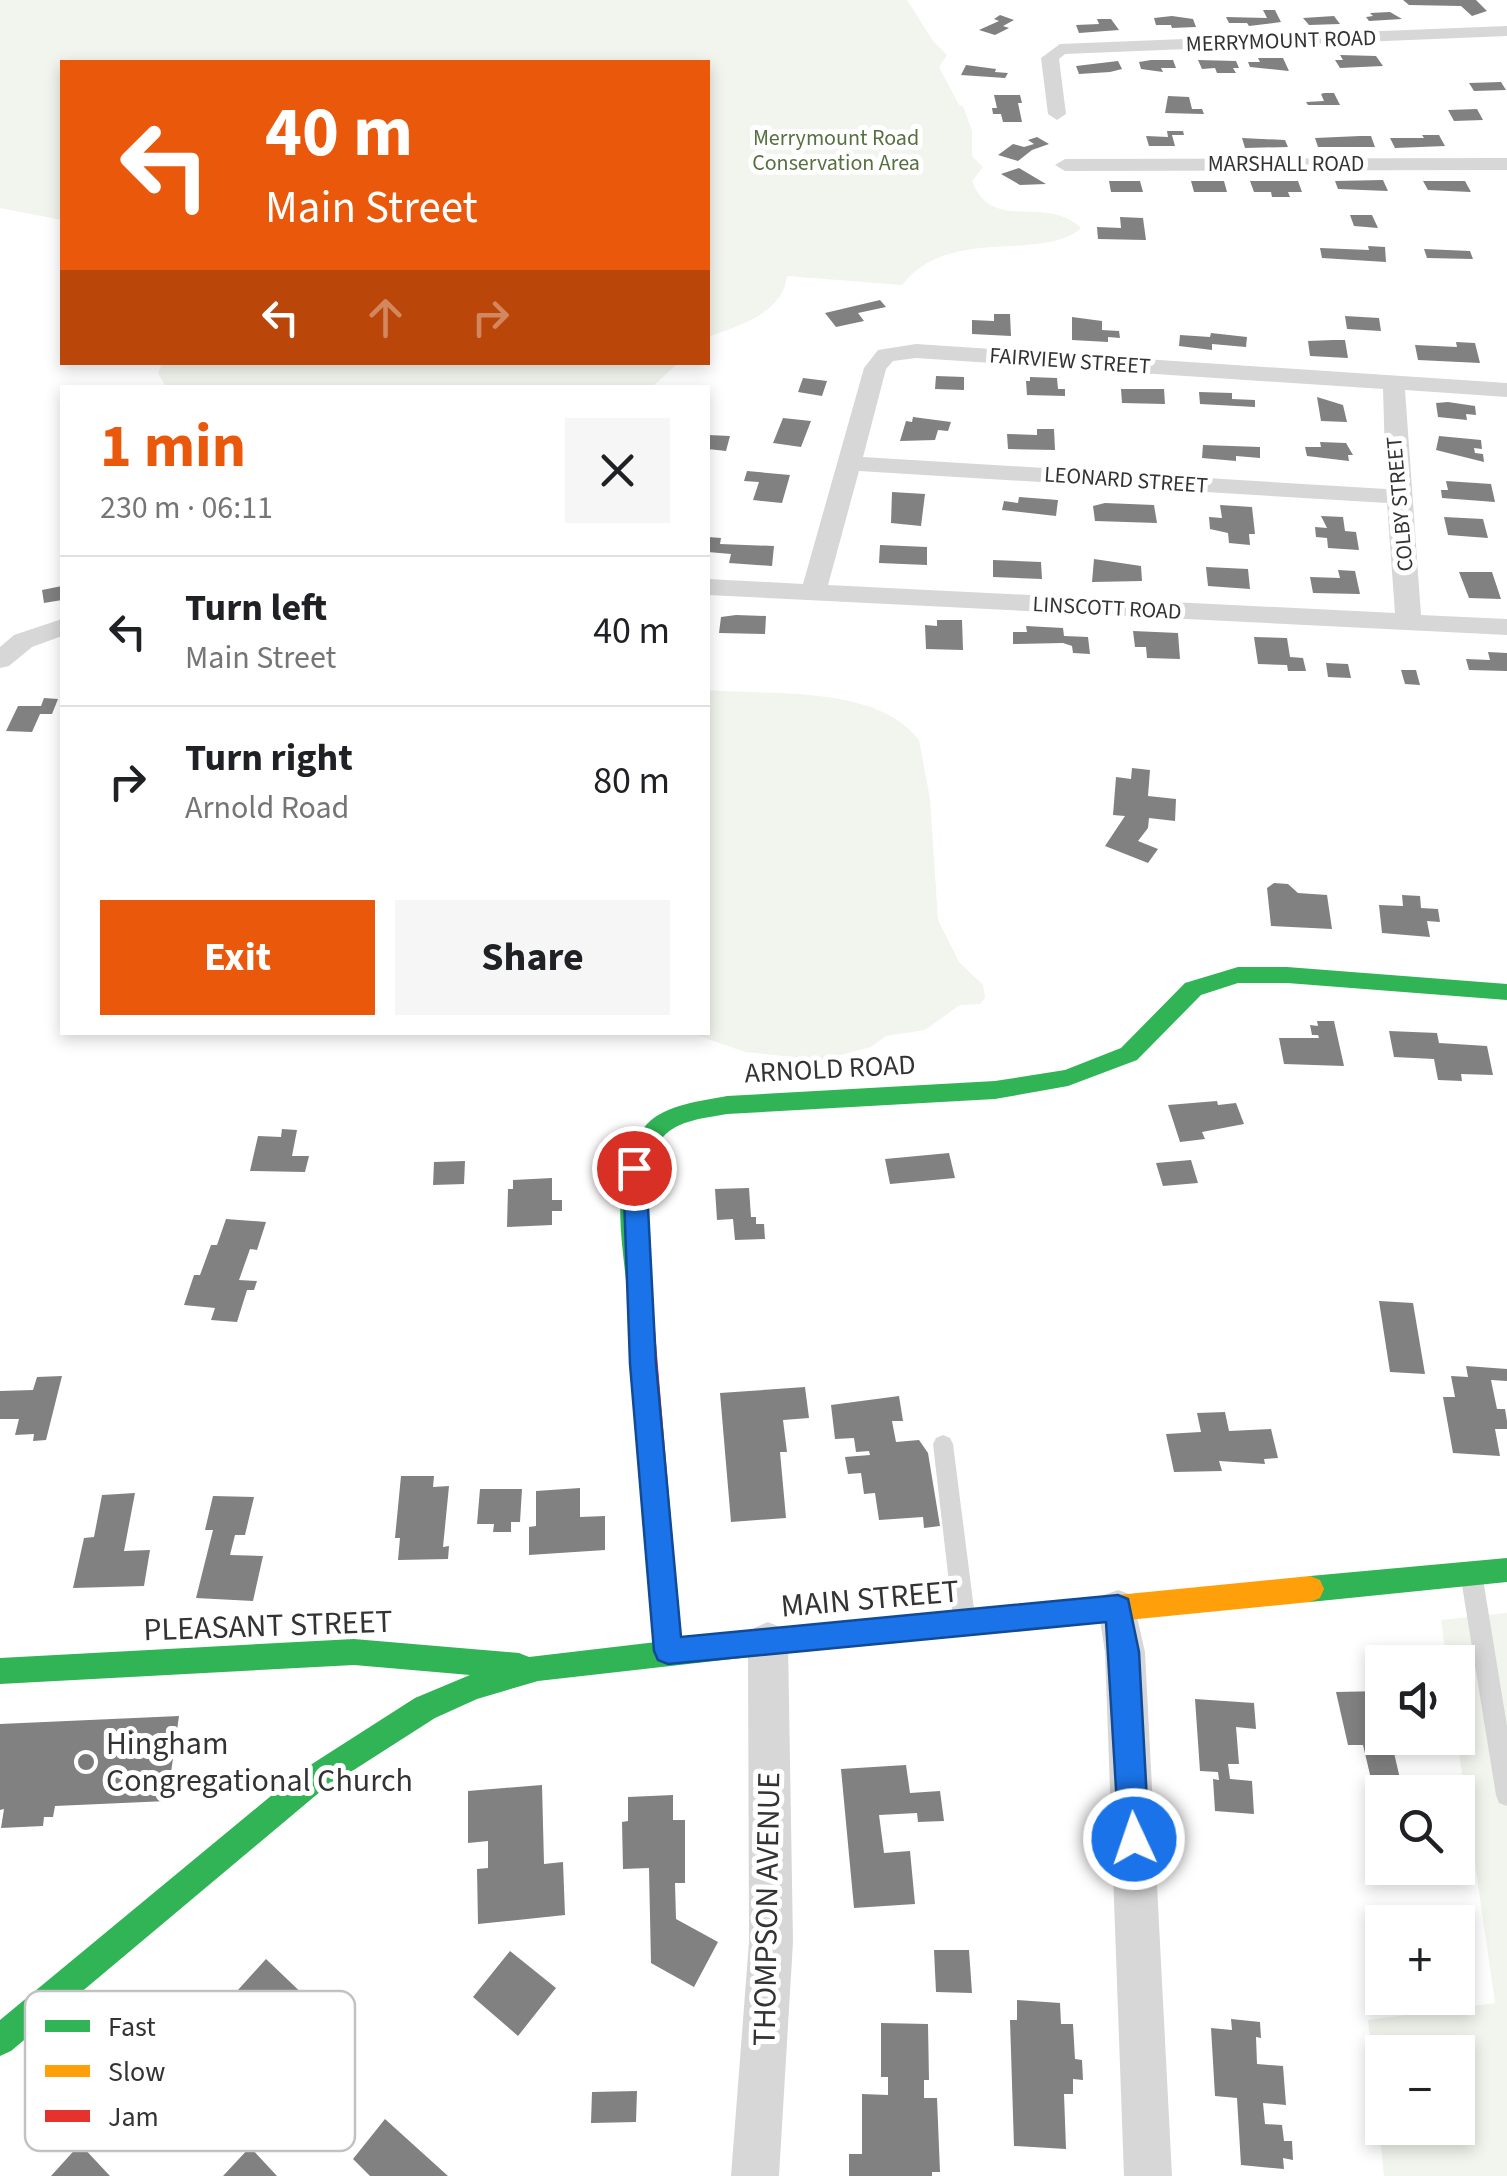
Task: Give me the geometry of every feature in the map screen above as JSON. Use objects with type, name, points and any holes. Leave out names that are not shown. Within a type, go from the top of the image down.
[{"type":"street","name":"MERRYMOUNT ROAD","points":[[1057,114],[1050,61],[1055,50],[1507,32]]},
{"type":"street","name":"MARSHALL ROAD","points":[[1065,165],[1507,164]]},
{"type":"street","name":"FAIRVIEW STREET","points":[[813,594],[875,368],[879,360],[900,351],[1507,390]]},
{"type":"street","name":"COLBY STREET","points":[[1394,385],[1393,438],[1401,497],[1408,622]]},
{"type":"street","name":"LEONARD STREET","points":[[850,463],[1401,497]]},
{"type":"street","name":"LINSCOTT ROAD","points":[[710,587],[1507,627]]},
{"type":"street","points":[[0,660],[23,641],[60,629]]},
{"type":"street","name":"ARNOLD ROAD","points":[[668,1651],[633,1198],[634,1168],[641,1145],[650,1134],[684,1113],[726,1105],[995,1090],[1068,1078],[1129,1054],[1193,989],[1238,975],[1334,978],[1507,992]]},
{"type":"street","name":"MAIN STREET","points":[[59,1991],[311,1780],[425,1708],[474,1686],[538,1668],[668,1651],[1507,1570]]},
{"type":"street","points":[[1118,1608],[1128,1727],[1148,2176]]},
{"type":"street","name":"THOMPSON AVENUE","points":[[755,2176],[772,1942],[768,1641]]},
{"type":"street","name":"PLEASANT STREET","points":[[0,1671],[354,1652],[538,1668]]},
{"type":"street","name":"MAIN STREET","points":[[0,2040],[25,2019]]},
{"type":"lane","points":[[943,1444],[965,1622]]},
{"type":"lane","points":[[1470,1574],[1507,1796]]},
{"type":"green space","name":"Merrymount Road Conservation Area","points":[[0,0],[907,0],[933,41],[947,55],[939,67],[963,106],[972,131],[972,156],[983,167],[972,181],[981,197],[1006,210],[1067,218],[1081,228],[1064,238],[1043,243],[969,249],[945,255],[922,266],[902,285],[787,276],[784,289],[768,309],[746,323],[710,336],[710,60],[60,60],[60,220],[0,208]]},
{"type":"green space","points":[[161,365],[676,365],[654,385],[165,385],[158,373]]},
{"type":"green space","points":[[710,690],[821,696],[877,709],[900,722],[919,740],[930,799],[938,920],[959,962],[983,985],[985,998],[980,1004],[960,1005],[925,1030],[886,1036],[871,1047],[821,1060],[745,1052],[697,1035],[710,1035]]},
{"type":"green space","points":[[1507,1613],[1507,2176],[1384,2176],[1381,2145],[1475,2145],[1475,2035],[1370,2035],[1368,2020],[1405,2015],[1475,2015],[1475,2006],[1495,2003],[1475,1864],[1475,1775],[1462,1775],[1459,1755],[1475,1755],[1475,1645],[1445,1645],[1441,1620]]},
{"type":"building","points":[[1403,0],[1476,0],[1487,11],[1472,16],[1461,6],[1409,5]]},
{"type":"building","points":[[1263,10],[1275,10],[1281,22],[1249,26],[1229,23],[1226,17],[1267,18]]},
{"type":"building","points":[[1390,12],[1402,19],[1369,21],[1366,17],[1373,16],[1370,13]]},
{"type":"building","points":[[1000,15],[1014,20],[1003,26],[1009,28],[995,35],[979,30],[999,21],[994,19]]},
{"type":"building","points":[[1334,16],[1340,24],[1309,25],[1303,18]]},
{"type":"building","points":[[1154,18],[1193,19],[1196,27],[1156,25]]},
{"type":"building","points":[[1097,19],[1111,19],[1119,30],[1079,33],[1076,25],[1099,24]]},
{"type":"building","points":[[1340,55],[1376,56],[1383,66],[1340,68],[1335,60],[1343,60]]},
{"type":"building","points":[[1258,58],[1283,58],[1289,71],[1250,67],[1248,62],[1260,62]]},
{"type":"building","points":[[1173,60],[1176,68],[1161,68],[1163,72],[1141,69],[1139,62]]},
{"type":"building","points":[[1198,60],[1236,61],[1239,68],[1233,68],[1236,73],[1217,73],[1215,68],[1202,69]]},
{"type":"building","points":[[1118,61],[1122,69],[1110,72],[1079,74],[1076,66]]},
{"type":"building","points":[[966,65],[1008,73],[1005,78],[961,75]]},
{"type":"building","points":[[1501,82],[1506,90],[1474,91],[1469,83]]},
{"type":"building","points":[[1324,93],[1334,93],[1340,105],[1306,102],[1324,101]]},
{"type":"building","points":[[994,95],[1020,95],[1022,122],[1003,122],[1001,114],[993,114],[992,108],[997,108]]},
{"type":"building","points":[[1168,96],[1189,97],[1192,109],[1202,109],[1204,114],[1165,113]]},
{"type":"building","points":[[1477,109],[1483,120],[1454,121],[1448,110]]},
{"type":"building","points":[[1167,131],[1183,131],[1184,135],[1172,135],[1175,146],[1149,146],[1146,136],[1168,137]]},
{"type":"building","points":[[1422,135],[1439,135],[1445,146],[1395,148],[1390,138],[1424,138]]},
{"type":"building","points":[[1371,136],[1375,147],[1318,147],[1315,138]]},
{"type":"building","points":[[1037,137],[1049,144],[1018,161],[998,155],[1013,144],[1034,144],[1028,140]]},
{"type":"building","points":[[1242,138],[1285,140],[1288,147],[1245,148]]},
{"type":"building","points":[[1019,168],[1046,184],[1020,185],[1001,174]]},
{"type":"building","points":[[1383,180],[1388,191],[1338,189],[1335,181]]},
{"type":"building","points":[[1109,181],[1140,181],[1143,192],[1111,192]]},
{"type":"building","points":[[1191,181],[1224,181],[1227,192],[1194,192]]},
{"type":"building","points":[[1250,181],[1298,181],[1302,192],[1272,197],[1271,192],[1254,192]]},
{"type":"building","points":[[1423,181],[1465,181],[1471,192],[1428,190]]},
{"type":"building","points":[[1350,215],[1372,215],[1378,228],[1354,226]]},
{"type":"building","points":[[1120,217],[1143,218],[1146,240],[1098,239],[1097,227],[1121,228]]},
{"type":"building","points":[[1368,246],[1385,247],[1386,262],[1322,258],[1320,248],[1369,250]]},
{"type":"building","points":[[1424,249],[1470,251],[1473,259],[1427,258]]},
{"type":"building","points":[[880,300],[886,307],[858,313],[864,321],[836,327],[825,313]]},
{"type":"building","points":[[994,314],[1010,314],[1011,336],[972,334],[972,320],[994,321]]},
{"type":"building","points":[[1345,316],[1379,318],[1381,331],[1347,329]]},
{"type":"building","points":[[1072,317],[1102,321],[1102,330],[1119,331],[1120,338],[1108,337],[1108,342],[1072,340]]},
{"type":"building","points":[[1211,333],[1247,337],[1246,347],[1212,344],[1212,350],[1179,346],[1180,335],[1210,337]]},
{"type":"building","points":[[1345,340],[1348,358],[1310,356],[1308,341]]},
{"type":"building","points":[[1456,342],[1475,343],[1480,363],[1418,360],[1415,345],[1457,347]]},
{"type":"building","points":[[936,376],[964,377],[964,390],[935,389]]},
{"type":"building","points":[[1030,377],[1057,378],[1058,389],[1065,389],[1065,396],[1027,395],[1026,381]]},
{"type":"building","points":[[803,378],[827,381],[822,396],[798,392]]},
{"type":"building","points":[[1121,389],[1164,389],[1165,404],[1122,403]]},
{"type":"building","points":[[1199,392],[1232,393],[1232,399],[1255,400],[1255,407],[1200,404]]},
{"type":"building","points":[[1317,397],[1343,405],[1347,422],[1321,421]]},
{"type":"building","points":[[1436,403],[1475,406],[1476,415],[1466,414],[1467,420],[1438,417]]},
{"type":"building","points":[[913,417],[951,422],[948,431],[938,430],[935,440],[900,441],[906,421],[912,422]]},
{"type":"building","points":[[783,418],[811,421],[801,447],[773,443]]},
{"type":"building","points":[[1037,429],[1054,429],[1055,450],[1008,449],[1007,434],[1037,435]]},
{"type":"building","points":[[710,435],[730,436],[726,451],[710,449]]},
{"type":"building","points":[[1439,436],[1481,440],[1482,449],[1474,448],[1475,453],[1483,454],[1484,462],[1436,450]]},
{"type":"building","points":[[1320,442],[1346,443],[1353,455],[1348,455],[1349,461],[1307,456],[1305,447],[1321,447]]},
{"type":"building","points":[[1203,445],[1260,447],[1260,458],[1202,458]]},
{"type":"building","points":[[747,471],[790,475],[782,503],[753,500],[759,482],[744,481]]},
{"type":"building","points":[[1446,481],[1491,484],[1495,502],[1442,498],[1441,490],[1448,490]]},
{"type":"building","points":[[892,492],[925,494],[921,526],[891,523]]},
{"type":"building","points":[[1019,497],[1058,500],[1056,516],[1002,510],[1004,501],[1018,503]]},
{"type":"building","points":[[1154,505],[1157,523],[1095,521],[1093,506]]},
{"type":"building","points":[[1220,505],[1252,507],[1255,534],[1249,534],[1250,545],[1229,543],[1228,533],[1210,529],[1209,517],[1222,518]]},
{"type":"building","points":[[1321,516],[1343,517],[1345,531],[1356,532],[1359,550],[1328,548],[1327,538],[1316,537],[1315,527],[1327,528]]},
{"type":"building","points":[[1444,517],[1483,519],[1488,538],[1448,535]]},
{"type":"building","points":[[710,537],[721,538],[720,544],[774,546],[772,566],[729,563],[731,554],[710,552]]},
{"type":"building","points":[[880,545],[927,547],[927,565],[879,563]]},
{"type":"building","points":[[1094,559],[1141,566],[1142,581],[1092,582]]},
{"type":"building","points":[[993,560],[1041,562],[1042,579],[993,577]]},
{"type":"building","points":[[1206,567],[1248,569],[1250,589],[1208,586]]},
{"type":"building","points":[[1338,570],[1355,571],[1360,594],[1313,593],[1310,577],[1340,578]]},
{"type":"building","points":[[1459,572],[1492,572],[1501,599],[1469,598]]},
{"type":"building","points":[[60,586],[60,600],[44,603],[42,590]]},
{"type":"building","points":[[766,616],[765,634],[719,633],[721,617]]},
{"type":"building","points":[[937,620],[962,620],[963,650],[926,649],[925,625],[937,626]]},
{"type":"building","points":[[1026,626],[1063,628],[1064,636],[1088,637],[1090,654],[1073,653],[1072,646],[1063,643],[1013,644],[1013,632],[1027,632]]},
{"type":"building","points":[[1133,631],[1178,633],[1180,659],[1147,658],[1146,647],[1135,647]]},
{"type":"building","points":[[1254,637],[1287,638],[1290,657],[1303,658],[1306,671],[1288,671],[1287,665],[1258,664]]},
{"type":"building","points":[[1488,652],[1507,653],[1507,671],[1469,670],[1466,659],[1490,660]]},
{"type":"building","points":[[1326,663],[1348,664],[1351,678],[1328,677]]},
{"type":"building","points":[[1401,670],[1416,670],[1420,685],[1405,684]]},
{"type":"building","points":[[44,698],[58,699],[52,714],[40,714],[32,732],[6,731],[18,706],[41,706]]},
{"type":"building","points":[[1132,768],[1150,770],[1148,796],[1176,799],[1175,821],[1149,818],[1148,828],[1138,841],[1158,849],[1148,863],[1105,846],[1125,816],[1113,815],[1116,777],[1131,779]]},
{"type":"building","points":[[1274,883],[1288,884],[1298,893],[1327,895],[1332,929],[1271,926],[1267,888]]},
{"type":"building","points":[[1402,895],[1420,896],[1421,908],[1438,909],[1440,922],[1427,921],[1430,937],[1382,933],[1379,905],[1403,906]]},
{"type":"building","points":[[1317,1021],[1334,1021],[1344,1066],[1284,1064],[1279,1038],[1319,1038],[1312,1035],[1310,1025],[1318,1026]]},
{"type":"building","points":[[1389,1031],[1437,1033],[1439,1043],[1487,1046],[1493,1075],[1461,1074],[1462,1081],[1438,1080],[1434,1059],[1394,1057]]},
{"type":"building","points":[[1217,1101],[1218,1105],[1236,1103],[1244,1124],[1202,1132],[1205,1139],[1180,1142],[1168,1105]]},
{"type":"building","points":[[282,1129],[297,1130],[292,1156],[309,1156],[305,1172],[250,1171],[258,1136],[281,1137]]},
{"type":"building","points":[[949,1153],[955,1178],[890,1184],[885,1159]]},
{"type":"building","points":[[1191,1160],[1198,1183],[1163,1186],[1156,1163]]},
{"type":"building","points":[[465,1161],[464,1184],[433,1185],[434,1162]]},
{"type":"building","points":[[552,1178],[552,1200],[562,1200],[562,1211],[552,1211],[552,1225],[507,1227],[508,1189],[513,1189],[513,1180]]},
{"type":"building","points":[[749,1188],[751,1217],[756,1217],[756,1224],[764,1224],[765,1239],[735,1240],[733,1219],[717,1220],[715,1189]]},
{"type":"building","points":[[226,1219],[266,1222],[257,1250],[250,1249],[239,1280],[257,1281],[254,1290],[247,1290],[237,1322],[211,1320],[215,1308],[184,1305],[194,1275],[200,1275]]},
{"type":"building","points":[[1379,1301],[1413,1303],[1425,1374],[1390,1372]]},
{"type":"building","points":[[1466,1366],[1507,1369],[1507,1381],[1491,1380],[1497,1409],[1505,1409],[1507,1421],[1507,1429],[1495,1429],[1500,1456],[1453,1453],[1443,1397],[1455,1397],[1451,1376],[1468,1377]]},
{"type":"building","points":[[62,1376],[46,1440],[33,1441],[34,1434],[15,1435],[19,1419],[0,1419],[0,1391],[33,1390],[37,1377]]},
{"type":"building","points":[[805,1387],[809,1418],[783,1420],[787,1452],[780,1452],[786,1518],[731,1522],[720,1393]]},
{"type":"building","points":[[899,1396],[903,1421],[892,1421],[896,1442],[919,1440],[928,1453],[940,1526],[924,1528],[923,1517],[879,1520],[875,1493],[864,1494],[861,1473],[848,1474],[845,1457],[870,1455],[869,1451],[856,1452],[854,1438],[835,1439],[831,1405]]},
{"type":"building","points":[[1225,1412],[1229,1431],[1271,1429],[1278,1458],[1264,1459],[1265,1464],[1219,1461],[1222,1471],[1174,1472],[1166,1434],[1201,1432],[1197,1413]]},
{"type":"building","points":[[401,1476],[434,1476],[433,1487],[449,1486],[443,1547],[449,1546],[448,1559],[398,1560],[400,1538],[395,1538]]},
{"type":"building","points":[[580,1488],[580,1517],[605,1516],[605,1550],[529,1555],[529,1527],[536,1526],[536,1491]]},
{"type":"building","points":[[480,1489],[522,1489],[520,1522],[511,1522],[511,1532],[493,1532],[494,1524],[477,1524]]},
{"type":"building","points":[[135,1493],[124,1551],[150,1550],[144,1586],[73,1588],[84,1538],[94,1537],[102,1495]]},
{"type":"building","points":[[213,1496],[254,1497],[245,1535],[235,1535],[230,1555],[263,1556],[253,1601],[196,1598],[213,1530],[205,1530]]},
{"type":"building","points":[[1365,1691],[1365,1753],[1363,1745],[1348,1745],[1336,1692]]},
{"type":"building","points":[[1195,1699],[1254,1703],[1256,1729],[1236,1727],[1239,1764],[1228,1764],[1230,1779],[1252,1781],[1254,1814],[1215,1811],[1213,1779],[1219,1780],[1218,1772],[1200,1771]]},
{"type":"building","name":"Hingham Congregational Church","points":[[179,1716],[167,1801],[55,1806],[53,1817],[44,1817],[43,1826],[1,1828],[4,1809],[0,1810],[0,1724]]},
{"type":"building","points":[[1365,1755],[1395,1755],[1399,1775],[1370,1775]]},
{"type":"building","points":[[906,1765],[910,1793],[940,1791],[944,1821],[918,1822],[917,1813],[879,1815],[884,1853],[910,1851],[915,1904],[854,1908],[841,1769]]},
{"type":"building","points":[[542,1785],[544,1864],[563,1862],[565,1915],[478,1924],[477,1869],[488,1868],[488,1841],[468,1843],[468,1791]]},
{"type":"building","points":[[673,1795],[673,1820],[685,1820],[685,1883],[675,1883],[676,1919],[718,1942],[694,1987],[651,1963],[649,1868],[623,1869],[622,1822],[628,1821],[628,1797]]},
{"type":"building","points":[[934,1950],[969,1950],[972,1993],[936,1992]]},
{"type":"building","points":[[510,1951],[556,1988],[518,2036],[473,1997]]},
{"type":"building","points":[[266,1959],[300,1991],[237,1991]]},
{"type":"building","points":[[1017,2000],[1060,2003],[1061,2024],[1073,2024],[1075,2059],[1082,2060],[1083,2080],[1073,2079],[1073,2094],[1064,2094],[1066,2149],[1014,2146],[1010,2020],[1017,2020]]},
{"type":"building","points":[[1231,2019],[1260,2022],[1257,2064],[1283,2066],[1286,2105],[1263,2103],[1265,2124],[1282,2125],[1284,2141],[1292,2141],[1293,2160],[1283,2158],[1284,2169],[1241,2165],[1237,2098],[1215,2096],[1211,2028],[1232,2030]]},
{"type":"building","points":[[881,2023],[928,2024],[929,2080],[924,2080],[924,2098],[937,2098],[940,2172],[932,2172],[932,2176],[849,2176],[849,2154],[862,2154],[862,2094],[888,2095],[888,2077],[881,2077]]},
{"type":"building","points":[[637,2091],[636,2122],[591,2123],[592,2092]]},
{"type":"building","points":[[385,2119],[448,2176],[370,2176],[353,2159]]},
{"type":"building","points":[[74,2151],[87,2151],[110,2176],[51,2176]]},
{"type":"building","points":[[246,2151],[254,2151],[277,2176],[223,2176]]},
{"type":"traffic: fast","points":[[642,1319],[633,1220],[637,1168],[643,1146],[655,1130],[679,1116],[727,1105],[995,1090],[1068,1078],[1129,1054],[1193,989],[1238,975],[1287,975],[1507,992]]},
{"type":"traffic: fast","points":[[1310,1589],[1507,1570]]},
{"type":"traffic: fast","points":[[59,1991],[311,1781],[425,1708],[474,1687],[538,1668],[750,1644]]},
{"type":"traffic: fast","points":[[0,1671],[354,1652],[519,1666]]},
{"type":"traffic: fast","points":[[0,2040],[25,2019]]},
{"type":"traffic: slow","points":[[750,1644],[1310,1589]]},
{"type":"traffic: jam","points":[[642,1319],[668,1651]]},
{"type":"place","name":"Hingham Congregational Church","points":[[86,1762]]},
{"type":"route","points":[[634,1168],[643,1364],[668,1651],[1118,1608],[1134,1839]]}]
